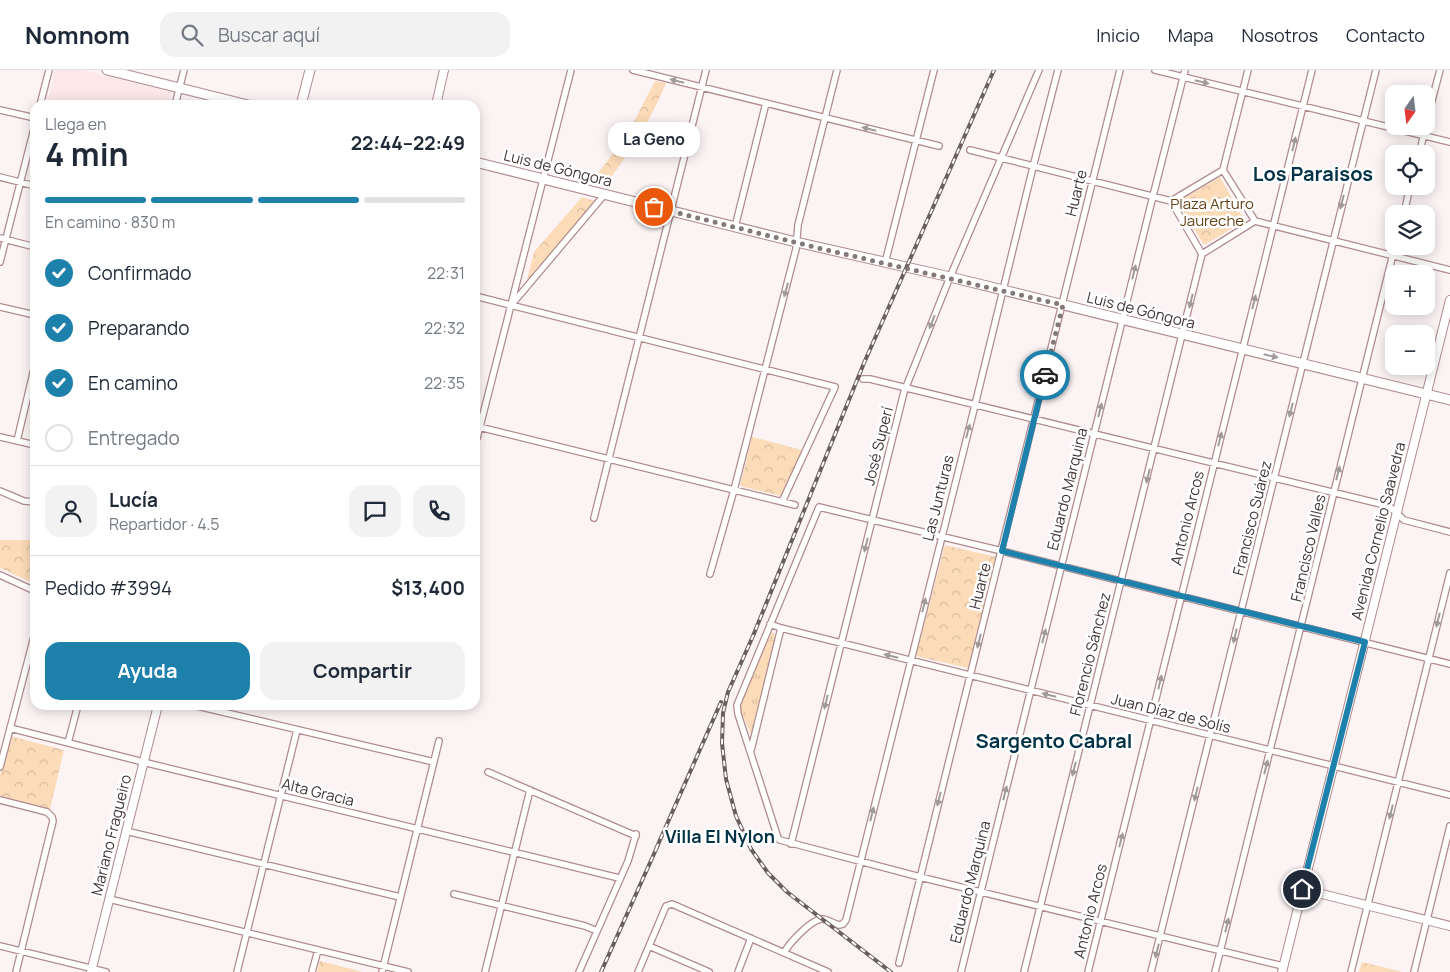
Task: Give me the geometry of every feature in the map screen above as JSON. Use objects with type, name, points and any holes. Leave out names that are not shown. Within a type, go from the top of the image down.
[{"type":"main road","points":[[107,70],[228,100]]},
{"type":"main road","points":[[302,100],[310,70]]},
{"type":"main road","points":[[437,100],[444,70]]},
{"type":"main road","name":"Luis de Góngora","points":[[480,163],[796,242],[950,277],[1450,400]]},
{"type":"main road","name":"Avenida Cornelio Saavedra","points":[[1282,969],[1450,300]]},
{"type":"main road","name":"Mariano Fragueiro","points":[[91,970],[157,710]]},
{"type":"main road","points":[[1302,889],[1450,926]]},
{"type":"street","points":[[41,100],[49,70]]},
{"type":"street","points":[[176,100],[184,70]]},
{"type":"street","points":[[480,415],[511,305],[571,70]]},
{"type":"street","points":[[632,70],[654,73],[701,87],[939,146]]},
{"type":"street","points":[[594,518],[706,70]]},
{"type":"street","points":[[710,574],[734,490],[796,249],[798,225],[837,70]]},
{"type":"street","points":[[884,263],[934,70]]},
{"type":"street","name":"José Superí","points":[[791,844],[905,388],[950,277],[1039,70]]},
{"type":"street","name":"Las Junturas","points":[[784,953],[793,939],[817,920],[824,919],[839,925],[843,924],[846,920],[975,405],[1032,167],[1058,70]]},
{"type":"street","name":"Huarte","points":[[899,964],[1120,70]]},
{"type":"street","points":[[1155,70],[1450,142]]},
{"type":"street","name":"Eduardo Marquina","points":[[960,972],[1186,70]]},
{"type":"street","points":[[1171,201],[1223,170],[1248,70]]},
{"type":"street","name":"Antonio Arcos","points":[[1088,972],[1312,70]]},
{"type":"street","name":"Francisco Suárez","points":[[1152,972],[1332,240],[1376,70]]},
{"type":"street","points":[[1435,90],[1440,70]]},
{"type":"street","points":[[735,227],[766,103]]},
{"type":"street","points":[[0,110],[30,117]]},
{"type":"street","points":[[1421,145],[1423,136]]},
{"type":"street","points":[[0,262],[3,239],[21,182],[30,145]]},
{"type":"street","points":[[970,150],[1171,201],[1202,254],[1255,221]]},
{"type":"street","points":[[1223,170],[1255,221],[1450,270]]},
{"type":"street","points":[[0,177],[30,185]]},
{"type":"street","points":[[511,305],[605,194]]},
{"type":"street","points":[[3,239],[30,246]]},
{"type":"street","name":"Florencio Sánchez","points":[[1024,972],[1202,254]]},
{"type":"street","name":"Francisco Valles","points":[[1215,972],[1393,256]]},
{"type":"street","points":[[480,297],[835,387],[782,502]]},
{"type":"street","points":[[0,307],[30,315]]},
{"type":"street","points":[[863,379],[870,379],[1389,506],[1404,520],[1450,532]]},
{"type":"street","points":[[17,441],[30,386]]},
{"type":"street","points":[[480,427],[794,504]]},
{"type":"street","points":[[0,437],[30,444]]},
{"type":"street","points":[[0,491],[30,502]]},
{"type":"street","points":[[1282,969],[1220,951],[860,862],[791,844],[778,838],[738,714],[737,705],[819,507],[1450,664]]},
{"type":"street","points":[[1351,972],[1450,573]]},
{"type":"street","points":[[0,575],[30,588]]},
{"type":"street","name":"Juan Díaz de Solís","points":[[770,624],[1450,795]]},
{"type":"street","points":[[750,752],[781,628]]},
{"type":"street","points":[[0,767],[30,652]]},
{"type":"street","points":[[68,743],[77,710]]},
{"type":"street","points":[[213,710],[434,762]]},
{"type":"street","name":"Alta Gracia","points":[[10,728],[619,878]]},
{"type":"street","points":[[237,972],[297,730]]},
{"type":"street","points":[[383,969],[440,741]]},
{"type":"street","points":[[488,772],[636,834],[628,861],[579,972]]},
{"type":"street","points":[[485,972],[530,790]]},
{"type":"street","points":[[0,800],[47,812],[53,821],[16,972]]},
{"type":"street","points":[[1414,972],[1450,826]]},
{"type":"street","points":[[126,831],[400,897]]},
{"type":"street","points":[[454,894],[586,926],[597,931]]},
{"type":"street","points":[[109,899],[318,950],[383,969],[408,972]]},
{"type":"street","points":[[638,972],[666,906],[669,904],[675,904],[828,972]]},
{"type":"street","points":[[738,972],[751,938]]},
{"type":"street","points":[[0,946],[91,970],[106,972]]},
{"type":"street","points":[[649,946],[709,972]]},
{"type":"street","points":[[312,972],[318,950]]},
{"type":"shaded area","points":[[55,70],[84,70],[171,92],[169,100],[48,100]]},
{"type":"green space","points":[[655,81],[666,83],[654,110],[639,135],[606,184],[593,180],[627,135]]},
{"type":"green space","name":"Plaza Arturo Jaureche","points":[[1220,177],[1245,221],[1204,245],[1178,202]]},
{"type":"green space","points":[[582,197],[595,201],[527,280],[534,252]]},
{"type":"green space","points":[[569,214],[577,221],[557,243],[549,236]]},
{"type":"green space","points":[[752,437],[802,450],[781,496],[740,486]]},
{"type":"green space","points":[[0,540],[30,540],[30,582],[0,568]]},
{"type":"green space","points":[[945,545],[996,557],[968,668],[916,656]]},
{"type":"green space","points":[[772,632],[775,637],[751,734],[738,705]]},
{"type":"green space","points":[[10,736],[64,750],[50,809],[0,797],[0,776]]},
{"type":"green space","points":[[320,961],[363,972],[317,972]]},
{"type":"green space","points":[[1362,962],[1403,972],[1359,972]]},
{"type":"railway","points":[[891,972],[787,892],[768,873],[751,849],[736,816],[726,779],[722,743],[723,713],[728,692],[753,636],[864,363],[994,70]]},
{"type":"railway","points":[[656,849],[721,702]]},
{"type":"railway","points":[[601,972],[658,845],[657,847]]},
{"type":"way so far","points":[[654,207],[814,247],[950,277],[1063,305],[1045,375]]},
{"type":"place","name":"La Geno","points":[[654,207]]},
{"type":"district","name":"Los Paraisos","points":[[1313,173]]},
{"type":"district","name":"Sargento Cabral","points":[[1054,740]]},
{"type":"district","name":"Villa El Nylon","points":[[720,836]]},
{"type":"route","points":[[1045,375],[1002,551],[1365,642],[1302,889]]}]
